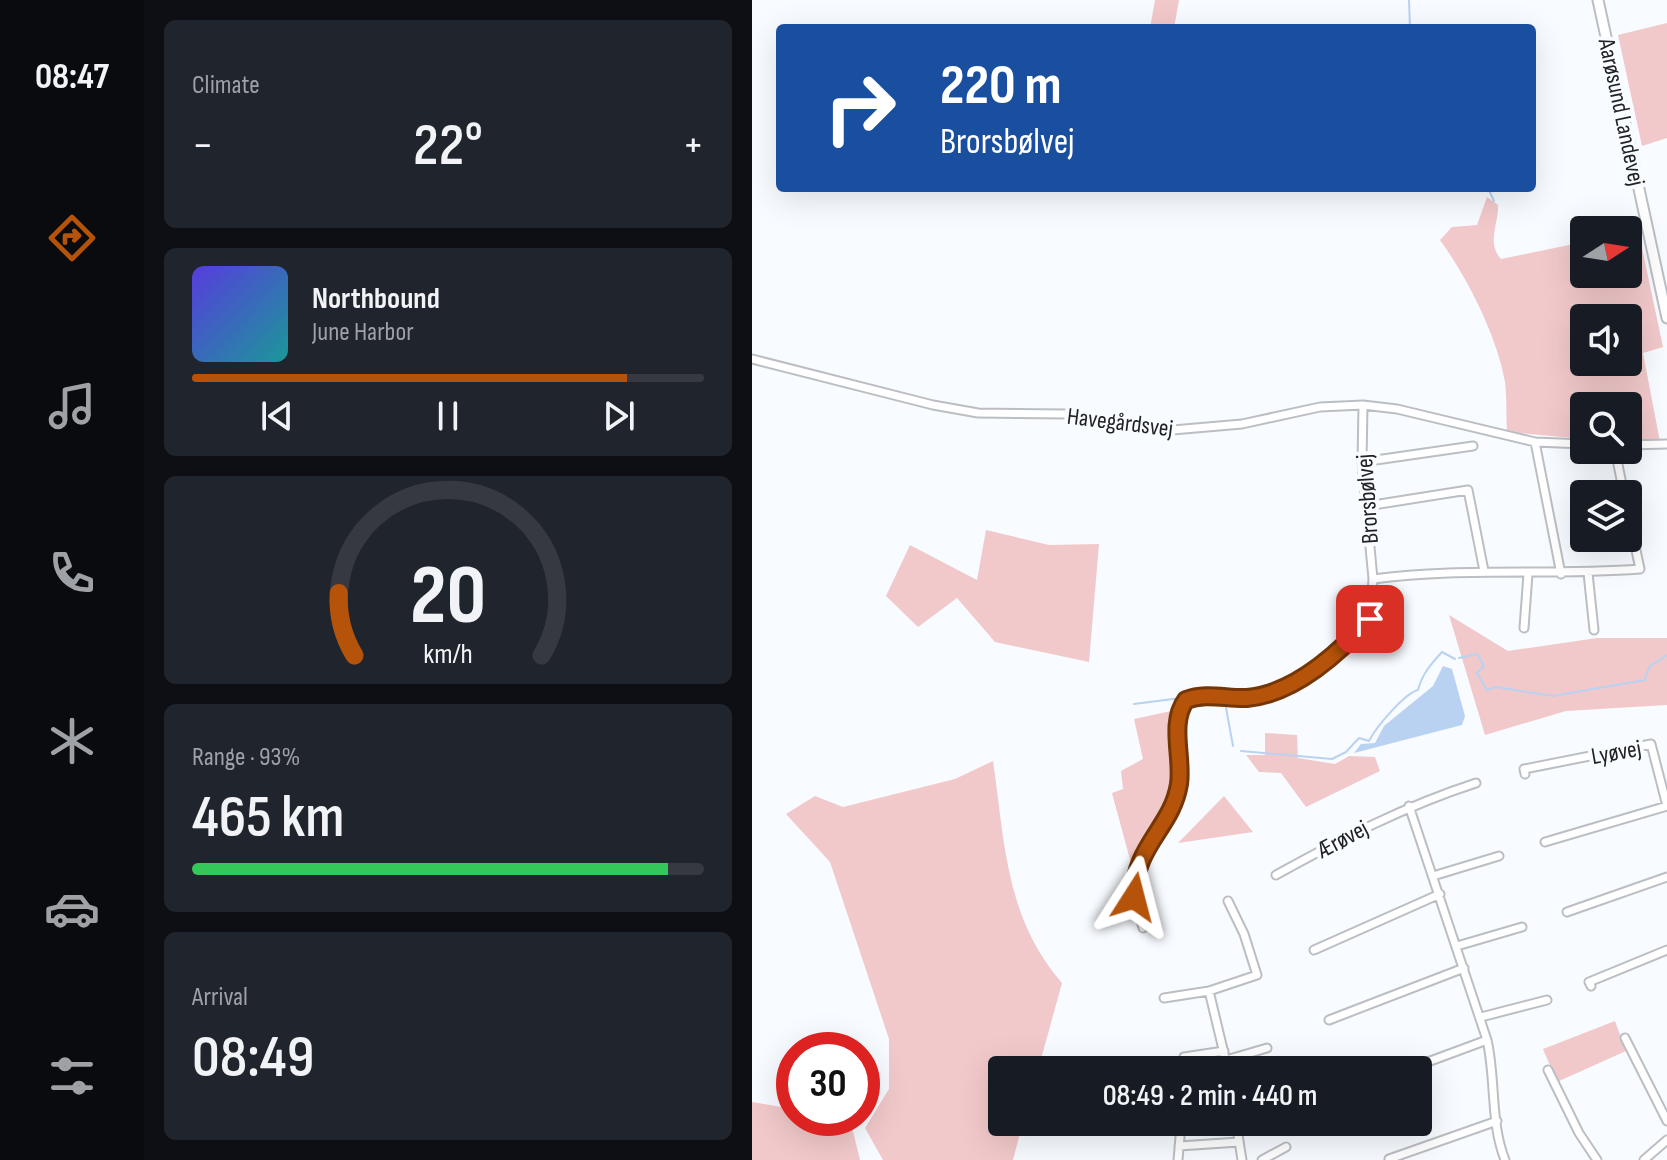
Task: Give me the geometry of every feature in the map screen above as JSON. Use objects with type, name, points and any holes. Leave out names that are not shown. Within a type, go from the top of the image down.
[{"type":"street","name":"Aarøsund Landevej","points":[[1598,0],[1667,318]]},
{"type":"street","name":"Havegårdsvej","points":[[752,359],[933,405],[978,413],[1067,414],[1161,431],[1258,422],[1320,407],[1363,405],[1397,409],[1535,442],[1570,443]]},
{"type":"street","name":"Brorsbølvej","points":[[1143,928],[1134,897],[1134,877],[1139,860],[1174,802],[1179,784],[1181,707],[1197,696],[1265,696],[1305,675],[1370,619],[1373,579],[1362,462],[1363,405]]},
{"type":"street","points":[[1535,442],[1561,574]]},
{"type":"street","points":[[1642,445],[1667,444]]},
{"type":"street","points":[[1362,462],[1473,446]]},
{"type":"street","points":[[1367,506],[1468,490],[1484,571]]},
{"type":"street","points":[[1373,579],[1426,572],[1561,574],[1640,569],[1636,552]]},
{"type":"street","points":[[1588,573],[1594,630]]},
{"type":"street","points":[[1524,628],[1528,574]]},
{"type":"street","name":"Lyøvej","points":[[1525,774],[1524,769],[1651,744],[1667,806],[1545,842]]},
{"type":"street","name":"Ærøvej","points":[[1276,875],[1409,806],[1476,783]]},
{"type":"street","points":[[1409,806],[1481,1017],[1493,1066],[1497,1121],[1505,1160]]},
{"type":"street","points":[[1433,876],[1499,856]]},
{"type":"street","points":[[1567,912],[1667,877]]},
{"type":"street","points":[[1314,950],[1440,894]]},
{"type":"street","points":[[1164,998],[1209,991],[1257,975],[1244,934],[1228,901]]},
{"type":"street","points":[[1457,946],[1522,927]]},
{"type":"street","points":[[1591,986],[1589,982],[1667,950]]},
{"type":"street","points":[[1329,1020],[1464,968]]},
{"type":"street","points":[[1209,991],[1225,1055]]},
{"type":"street","points":[[1481,1017],[1547,1000]]},
{"type":"street","points":[[1625,1038],[1667,1121]]},
{"type":"street","points":[[1432,1060],[1487,1040]]},
{"type":"street","points":[[1204,1056],[1267,1048]]},
{"type":"street","points":[[1548,1070],[1579,1133],[1597,1160]]},
{"type":"street","points":[[1389,1159],[1497,1121]]},
{"type":"street","points":[[1238,1136],[1242,1160]]},
{"type":"street","points":[[1178,1160],[1180,1137]]},
{"type":"street","points":[[1644,1160],[1667,1140]]},
{"type":"street","points":[[1179,1146],[1239,1142]]},
{"type":"street","points":[[1262,1160],[1286,1147]]},
{"type":"shaded area","points":[[1155,0],[1179,0],[1175,24],[1151,24]]},
{"type":"shaded area","points":[[1667,23],[1667,138],[1642,146],[1618,35]]},
{"type":"shaded area","points":[[1487,197],[1498,205],[1494,246],[1501,259],[1570,245],[1570,288],[1642,288],[1642,248],[1663,347],[1643,353],[1660,442],[1642,441],[1642,392],[1570,392],[1570,438],[1507,432],[1505,382],[1495,346],[1470,289],[1440,240],[1452,227],[1477,225]]},
{"type":"shaded area","points":[[986,530],[1049,545],[1099,544],[1089,662],[995,642],[957,598],[918,627],[886,596],[910,545],[977,580]]},
{"type":"shaded area","points":[[1449,615],[1508,651],[1597,638],[1667,638],[1667,705],[1566,711],[1485,735]]},
{"type":"shaded area","points":[[1171,711],[1176,783],[1132,867],[1112,793],[1123,789],[1121,771],[1143,759],[1134,719]]},
{"type":"shaded area","points":[[1265,733],[1297,735],[1298,758],[1335,764],[1349,756],[1375,757],[1380,771],[1306,807],[1281,773],[1259,772],[1246,755],[1265,755]]},
{"type":"shaded area","points":[[993,761],[1005,850],[1018,905],[1043,958],[1062,983],[1042,1056],[988,1056],[988,1136],[1019,1136],[1013,1160],[883,1160],[870,1136],[880,1136],[880,1104],[889,1089],[889,1039],[830,862],[786,814],[815,796],[843,807],[955,779]]},
{"type":"shaded area","points":[[1224,796],[1253,832],[1178,843]]},
{"type":"shaded area","points":[[1615,1021],[1626,1051],[1557,1082],[1543,1049]]},
{"type":"shaded area","points":[[752,1102],[776,1106],[776,1136],[854,1136],[860,1160],[752,1160]]},
{"type":"water","points":[[1443,666],[1452,669],[1465,716],[1462,725],[1354,753],[1361,744],[1375,743],[1384,726],[1433,686]]},
{"type":"waterway","points":[[1409,0],[1410,24]]},
{"type":"waterway","points":[[1490,192],[1494,201]]},
{"type":"waterway","points":[[1241,751],[1332,759],[1346,752],[1359,738],[1369,741],[1391,711],[1418,690],[1424,674],[1442,652],[1455,659]]},
{"type":"waterway","points":[[1459,658],[1477,654],[1484,666],[1477,673],[1487,690],[1496,687],[1553,696],[1645,680],[1649,667],[1667,655]]},
{"type":"waterway","points":[[1134,704],[1181,698]]},
{"type":"waterway","points":[[1196,701],[1225,702],[1233,746]]},
{"type":"route","points":[[1134,897],[1134,877],[1139,860],[1174,802],[1179,784],[1179,716],[1186,700],[1197,696],[1265,696],[1324,662],[1370,619]]}]
